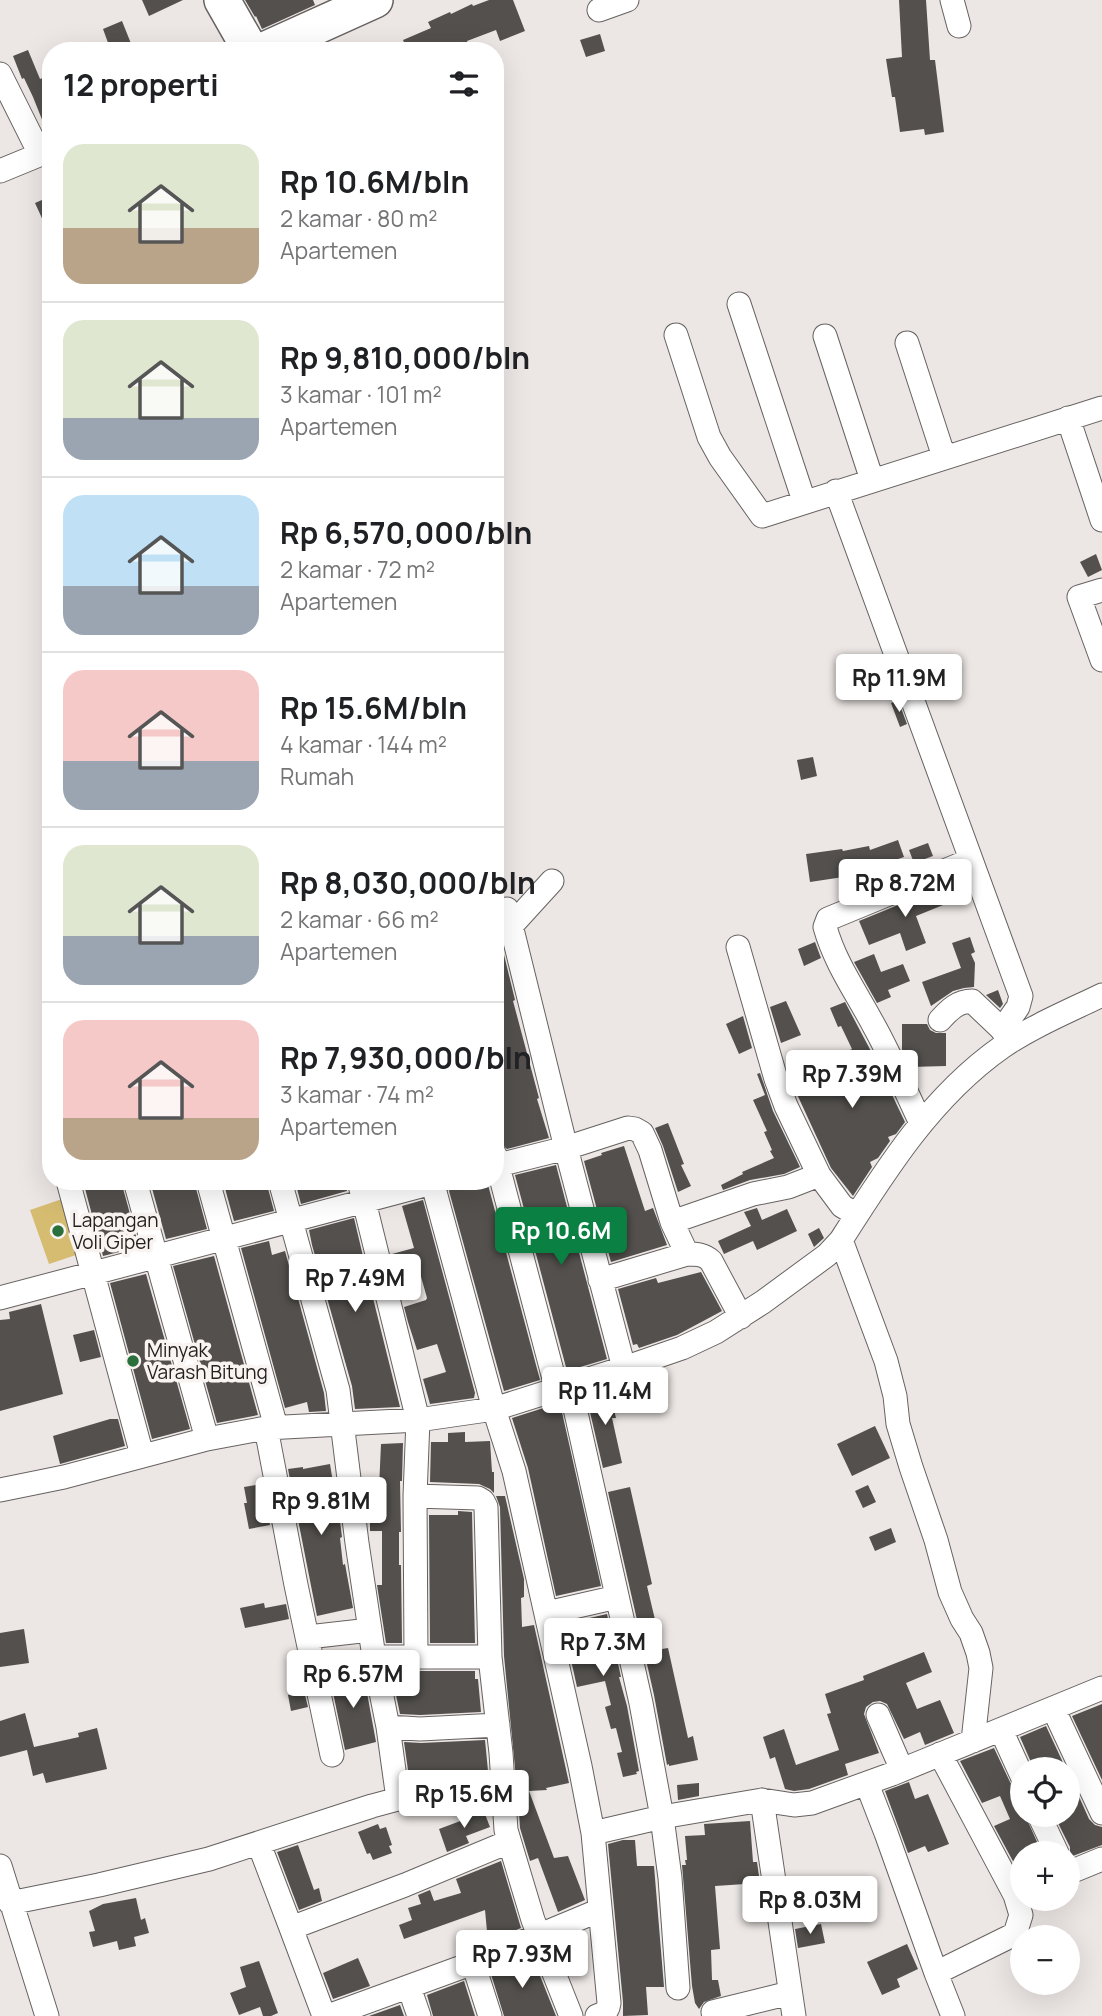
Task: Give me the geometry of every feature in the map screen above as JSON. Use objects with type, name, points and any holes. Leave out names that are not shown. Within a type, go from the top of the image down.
[{"type":"highway","points":[[222,0],[246,42]]},
{"type":"highway","points":[[282,42],[375,0]]},
{"type":"street","points":[[599,10],[627,0]]},
{"type":"street","points":[[952,0],[959,26]]},
{"type":"street","points":[[0,74],[42,145]]},
{"type":"street","points":[[0,171],[42,154]]},
{"type":"street","points":[[739,304],[804,501]]},
{"type":"street","points":[[676,335],[709,438],[762,516],[1102,408]]},
{"type":"street","points":[[825,336],[872,480]]},
{"type":"street","points":[[907,343],[944,457]]},
{"type":"street","points":[[1068,418],[1102,520]]},
{"type":"street","points":[[0,1490],[207,1439],[271,1427],[418,1420],[494,1409],[682,1348],[716,1332],[818,1261],[841,1240],[921,1123],[1007,1035],[1021,996],[836,491]]},
{"type":"street","points":[[1102,590],[1080,597],[1102,660]]},
{"type":"street","points":[[921,1123],[875,1028],[842,971],[824,927],[828,919],[971,860]]},
{"type":"street","points":[[551,881],[509,917],[624,1368]]},
{"type":"street","points":[[738,947],[786,1106],[819,1175],[842,1206],[857,1215]]},
{"type":"street","points":[[1007,1035],[1102,995]]},
{"type":"street","points":[[940,1020],[957,1004],[972,1001],[1007,1035]]},
{"type":"street","points":[[504,1160],[566,1148],[628,1128],[635,1129],[642,1133],[687,1254]]},
{"type":"street","points":[[673,1222],[819,1175]]},
{"type":"street","points":[[504,1189],[564,1388],[641,1703],[670,1878],[678,1987]]},
{"type":"street","points":[[70,1190],[142,1455]]},
{"type":"street","points":[[138,1190],[207,1439]]},
{"type":"street","points":[[211,1190],[271,1427],[296,1585],[332,1755]]},
{"type":"street","points":[[282,1190],[340,1400],[347,1474],[398,1799]]},
{"type":"street","points":[[437,1190],[494,1409],[514,1472],[593,1833],[609,2003],[604,2013],[597,2016]]},
{"type":"street","points":[[0,1298],[290,1220],[361,1192],[418,1420],[415,1496],[416,1656]]},
{"type":"street","points":[[841,1240],[886,1361],[895,1396],[898,1424],[950,1592],[978,1653],[981,1668],[974,1741]]},
{"type":"street","points":[[600,1280],[687,1254],[697,1254],[711,1261],[741,1317]]},
{"type":"street","points":[[415,1496],[478,1498],[483,1501],[487,1520],[490,1657],[508,1842],[571,2016]]},
{"type":"street","points":[[547,1613],[617,1597]]},
{"type":"street","points":[[308,1637],[370,1630]]},
{"type":"street","points":[[374,1657],[490,1657]]},
{"type":"street","points":[[593,1833],[662,1817],[762,1800],[801,1805],[812,1803],[867,1784],[1102,1688]]},
{"type":"street","points":[[1053,1708],[1102,1813]]},
{"type":"street","points":[[878,1715],[902,1770]]},
{"type":"street","points":[[388,1727],[420,1729],[498,1726]]},
{"type":"street","points":[[1001,1730],[1013,1757]]},
{"type":"street","points":[[940,1754],[1010,1880]]},
{"type":"street","points":[[867,1784],[953,2016]]},
{"type":"street","points":[[10,1903],[184,1866],[398,1799],[505,1794]]},
{"type":"street","points":[[762,1800],[794,2016]]},
{"type":"street","points":[[291,1928],[508,1842]]},
{"type":"street","points":[[259,1844],[291,1928],[334,2015],[473,1963],[600,1910]]},
{"type":"street","points":[[1080,1868],[1102,1859]]},
{"type":"street","points":[[0,1866],[47,2016]]},
{"type":"street","points":[[936,1973],[1015,1934],[1020,1911]]},
{"type":"street","points":[[473,1963],[490,2016]]},
{"type":"street","points":[[409,1986],[419,2016]]},
{"type":"street","points":[[714,2016],[713,2012],[790,1993]]},
{"type":"shaded area","name":"Lapangan Voli Giper","points":[[68,1197],[85,1252],[49,1264],[30,1210]]},
{"type":"building","points":[[142,0],[183,0],[149,16]]},
{"type":"building","points":[[245,0],[313,0],[315,5],[262,29]]},
{"type":"building","points":[[489,0],[513,0],[525,31],[500,41],[496,30],[467,42],[404,42],[403,40],[431,28],[428,22],[472,4],[473,6]]},
{"type":"building","points":[[899,0],[926,0],[930,60],[935,60],[944,132],[925,135],[924,129],[900,132],[886,59],[902,57]]},
{"type":"building","points":[[122,21],[130,42],[108,42],[103,29]]},
{"type":"building","points":[[600,34],[605,51],[586,57],[580,40]]},
{"type":"building","points":[[28,50],[40,79],[42,78],[42,120],[24,78],[22,79],[13,56]]},
{"type":"building","points":[[42,200],[42,218],[35,203]]},
{"type":"building","points":[[1096,554],[1102,570],[1088,577],[1080,562]]},
{"type":"building","points":[[898,700],[907,724],[900,727],[891,703]]},
{"type":"building","points":[[813,757],[817,776],[801,780],[797,760]]},
{"type":"building","points":[[898,840],[904,857],[874,867],[877,884],[853,893],[850,876],[810,882],[806,854],[869,846],[870,850]]},
{"type":"building","points":[[928,843],[933,856],[914,863],[909,850]]},
{"type":"building","points":[[947,885],[953,901],[916,916],[926,943],[906,951],[900,933],[869,945],[859,921]]},
{"type":"building","points":[[970,937],[975,952],[971,954],[975,963],[974,987],[953,991],[931,1006],[922,982],[961,968],[952,943]]},
{"type":"building","points":[[815,942],[821,958],[804,966],[798,949]]},
{"type":"building","points":[[874,954],[881,972],[903,964],[910,981],[888,990],[891,997],[877,1003],[854,962]]},
{"type":"building","points":[[504,955],[515,1000],[513,1001],[539,1098],[537,1099],[549,1138],[507,1149],[504,1146]]},
{"type":"building","points":[[998,990],[1003,1004],[1000,1008],[986,995]]},
{"type":"building","points":[[786,1001],[801,1035],[781,1043],[770,1007]]},
{"type":"building","points":[[845,1002],[905,1122],[896,1134],[888,1137],[890,1141],[878,1158],[870,1162],[872,1167],[853,1196],[831,1168],[796,1092],[857,1065],[850,1050],[852,1049],[830,1008]]},
{"type":"building","points":[[743,1016],[752,1048],[739,1054],[726,1024]]},
{"type":"building","points":[[902,1024],[927,1024],[930,1030],[936,1033],[946,1033],[946,1066],[910,1067],[902,1050]]},
{"type":"building","points":[[760,1073],[773,1111],[800,1167],[784,1174],[750,1180],[723,1190],[721,1185],[774,1158],[764,1132],[767,1131],[753,1100],[765,1095],[757,1074]]},
{"type":"building","points":[[668,1123],[684,1164],[681,1165],[691,1186],[678,1192],[655,1128]]},
{"type":"building","points":[[624,1146],[645,1211],[653,1208],[667,1245],[611,1262],[584,1161]]},
{"type":"building","points":[[556,1165],[607,1359],[567,1371],[515,1175]]},
{"type":"building","points":[[85,1190],[123,1190],[139,1247],[103,1256]]},
{"type":"building","points":[[152,1190],[196,1190],[207,1229],[166,1239]]},
{"type":"building","points":[[225,1190],[268,1190],[274,1211],[234,1221]]},
{"type":"building","points":[[297,1190],[347,1190],[347,1191],[301,1204]]},
{"type":"building","points":[[489,1190],[540,1380],[504,1391],[449,1191]]},
{"type":"building","points":[[423,1200],[475,1393],[474,1398],[430,1404],[423,1379],[446,1372],[437,1344],[417,1350],[404,1307],[427,1298],[420,1273],[398,1279],[392,1254],[414,1248],[402,1206]]},
{"type":"building","points":[[757,1208],[762,1220],[787,1209],[797,1231],[757,1250],[753,1241],[724,1254],[718,1241],[751,1226],[744,1212]]},
{"type":"building","points":[[354,1218],[400,1407],[355,1409],[352,1386],[312,1245],[309,1230]]},
{"type":"building","points":[[819,1228],[824,1238],[814,1247],[808,1234]]},
{"type":"building","points":[[269,1241],[272,1255],[285,1251],[324,1393],[326,1411],[309,1412],[307,1402],[285,1408],[241,1248]]},
{"type":"building","points":[[214,1256],[258,1415],[217,1423],[173,1266]]},
{"type":"building","points":[[701,1272],[722,1311],[677,1335],[639,1348],[637,1344],[633,1345],[618,1289],[656,1278],[658,1283]]},
{"type":"building","points":[[146,1274],[190,1429],[152,1439],[110,1283]]},
{"type":"building","points":[[41,1304],[63,1394],[0,1411],[0,1320],[10,1319],[9,1312]]},
{"type":"building","points":[[94,1330],[101,1357],[80,1362],[73,1335]]},
{"type":"building","points":[[609,1390],[622,1463],[603,1468],[586,1395]]},
{"type":"building","points":[[553,1405],[554,1410],[561,1408],[601,1586],[556,1596],[528,1468],[512,1418]]},
{"type":"building","points":[[118,1419],[125,1446],[60,1464],[53,1436]]},
{"type":"building","points":[[875,1426],[890,1458],[852,1476],[837,1444]]},
{"type":"building","points":[[465,1432],[465,1442],[490,1441],[494,1493],[479,1484],[430,1482],[431,1442],[448,1442],[448,1433]]},
{"type":"building","points":[[403,1443],[399,1532],[402,1643],[386,1643],[377,1585],[382,1585],[382,1531],[370,1531],[370,1487],[379,1488],[381,1444]]},
{"type":"building","points":[[330,1464],[336,1489],[343,1565],[345,1564],[353,1608],[317,1616],[288,1469]]},
{"type":"building","points":[[262,1484],[270,1525],[249,1529],[244,1487]]},
{"type":"building","points":[[868,1485],[876,1502],[863,1508],[855,1491]]},
{"type":"building","points":[[630,1487],[652,1584],[647,1586],[662,1649],[668,1648],[688,1738],[693,1736],[698,1760],[669,1766],[608,1492]]},
{"type":"building","points":[[496,1496],[505,1496],[524,1579],[524,1597],[521,1598],[522,1627],[534,1625],[569,1783],[546,1788],[547,1790],[529,1791],[554,1858],[568,1856],[585,1900],[558,1912],[538,1858],[530,1861],[520,1828],[518,1798],[519,1794],[528,1791],[518,1791],[517,1788],[504,1656],[500,1507]]},
{"type":"building","points":[[458,1511],[472,1512],[475,1643],[430,1643],[429,1515],[458,1515]]},
{"type":"building","points":[[891,1528],[896,1542],[875,1551],[869,1537]]},
{"type":"building","points":[[264,1603],[265,1608],[286,1604],[289,1619],[245,1628],[240,1608]]},
{"type":"building","points":[[607,1614],[639,1771],[637,1774],[623,1777],[617,1753],[622,1752],[616,1728],[611,1729],[605,1707],[611,1705],[605,1681],[577,1687],[563,1624]]},
{"type":"building","points":[[24,1629],[29,1663],[0,1667],[0,1633]]},
{"type":"building","points":[[924,1652],[932,1672],[906,1683],[917,1709],[940,1700],[954,1733],[925,1745],[920,1732],[904,1739],[887,1704],[873,1702],[866,1707],[864,1714],[879,1753],[845,1764],[848,1775],[809,1789],[785,1789],[775,1757],[770,1759],[763,1737],[784,1729],[796,1765],[839,1750],[827,1714],[831,1713],[825,1694],[864,1680],[863,1676]]},
{"type":"building","points":[[363,1671],[376,1742],[345,1750],[330,1678]]},
{"type":"building","points":[[391,1671],[475,1671],[481,1712],[400,1714]]},
{"type":"building","points":[[304,1691],[308,1707],[291,1711],[288,1695]]},
{"type":"building","points":[[1102,1704],[1102,1780],[1072,1716]]},
{"type":"building","points":[[25,1713],[34,1747],[79,1737],[78,1733],[97,1728],[107,1769],[46,1783],[43,1773],[33,1776],[27,1750],[0,1757],[0,1721]]},
{"type":"building","points":[[1046,1726],[1060,1757],[1029,1757],[1020,1737]]},
{"type":"building","points":[[485,1740],[489,1781],[410,1784],[404,1742]]},
{"type":"building","points":[[994,1748],[1010,1782],[1010,1819],[1000,1796],[982,1803],[960,1761]]},
{"type":"building","points":[[909,1782],[915,1799],[928,1794],[949,1844],[928,1852],[925,1846],[908,1853],[885,1791]]},
{"type":"building","points":[[699,1783],[699,1796],[678,1800],[677,1785]]},
{"type":"building","points":[[1080,1799],[1089,1819],[1102,1827],[1102,1845],[1080,1853],[1080,1841],[1067,1841],[1060,1827],[1080,1827]]},
{"type":"building","points":[[483,1809],[490,1827],[466,1836],[469,1843],[447,1852],[439,1829],[463,1820],[462,1816]]},
{"type":"building","points":[[1010,1819],[1010,1827],[1030,1827],[1037,1841],[1010,1841],[1010,1856],[994,1826]]},
{"type":"building","points":[[750,1821],[753,1862],[757,1862],[760,1883],[715,1886],[720,1949],[711,1950],[712,1980],[718,1980],[721,1996],[704,2002],[699,2009],[692,1986],[682,1865],[686,1865],[687,1860],[685,1836],[705,1835],[704,1824]]},
{"type":"building","points":[[378,1824],[380,1829],[386,1827],[392,1853],[373,1860],[370,1853],[367,1854],[358,1832]]},
{"type":"building","points":[[635,1840],[637,1866],[654,1866],[664,1987],[646,1987],[648,2015],[623,2016],[608,1844]]},
{"type":"building","points":[[298,1845],[314,1890],[319,1888],[322,1901],[299,1910],[277,1852]]},
{"type":"building","points":[[501,1861],[521,1928],[488,1942],[485,1910],[404,1939],[399,1925],[412,1920],[408,1908],[421,1904],[418,1895],[430,1890],[434,1901],[461,1893],[456,1879]]},
{"type":"building","points":[[136,1898],[141,1920],[145,1918],[149,1933],[134,1937],[136,1946],[119,1950],[117,1941],[93,1947],[89,1932],[95,1931],[89,1911],[103,1904]]},
{"type":"building","points":[[821,1924],[825,1943],[798,1948],[795,1929]]},
{"type":"building","points":[[907,1944],[918,1969],[897,1979],[900,1987],[882,1995],[867,1962]]},
{"type":"building","points":[[358,1958],[370,1986],[333,1999],[323,1973]]},
{"type":"building","points":[[533,1958],[556,2016],[504,2016],[490,1971],[517,1960],[518,1964]]},
{"type":"building","points":[[259,1961],[278,2013],[263,2016],[260,2007],[239,2015],[230,1993],[246,1987],[240,1967]]},
{"type":"building","points":[[464,1981],[475,2016],[433,2016],[427,1995]]},
{"type":"building","points":[[400,2005],[404,2016],[369,2016]]},
{"type":"place","name":"Lapangan Voli Giper","points":[[58,1231]]},
{"type":"place","name":"Minyak Varash Bitung","points":[[133,1361]]}]
